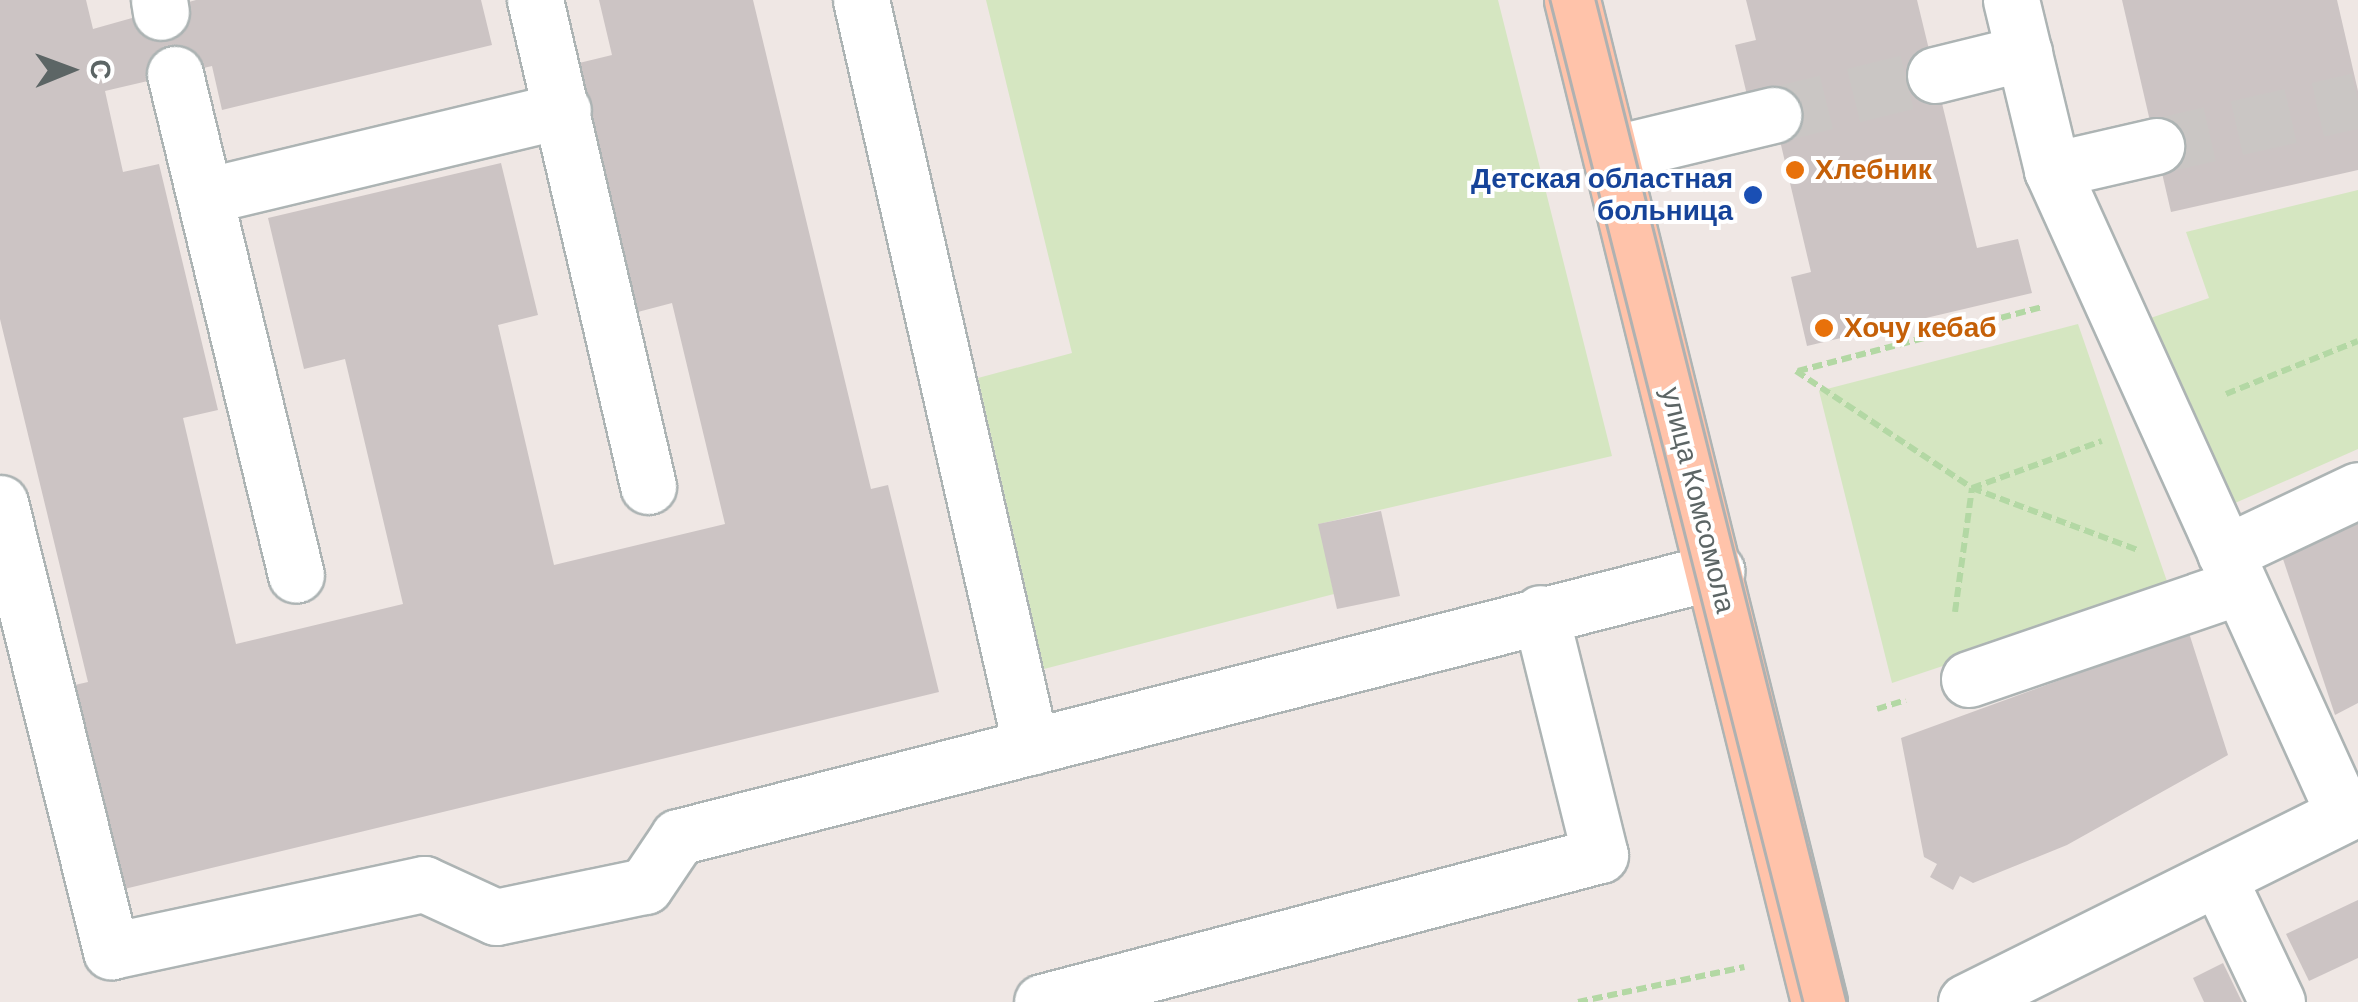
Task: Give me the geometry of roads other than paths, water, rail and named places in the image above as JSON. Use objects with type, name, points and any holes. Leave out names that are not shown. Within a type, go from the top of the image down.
[{"type":"main road","name":"улица Комсомола","points":[[1572,0],[1716,571],[1819,1002]]},
{"type":"lane","points":[[535,0],[648,486]]},
{"type":"lane","points":[[861,0],[1031,746]]},
{"type":"lane","points":[[1966,1002],[2351,811],[2231,570],[2052,170],[2011,0]]},
{"type":"lane","points":[[1935,75],[2024,53]]},
{"type":"lane","points":[[175,74],[296,575]]},
{"type":"lane","points":[[205,196],[562,110]]},
{"type":"lane","points":[[1611,154],[1773,114]]},
{"type":"lane","points":[[2052,170],[2156,146]]},
{"type":"lane","points":[[1961,656],[2231,570],[2358,490]]},
{"type":"lane","points":[[0,502],[111,950],[424,884],[496,917],[645,886],[678,837],[1540,613],[1716,571]]},
{"type":"lane","points":[[1042,1002],[1600,855],[1540,613]]},
{"type":"lane","points":[[2218,877],[2276,1002]]},
{"type":"tunnel","points":[[1773,115],[1935,75]]},
{"type":"tunnel","points":[[2156,146],[2358,100]]},
{"type":"tram line","points":[[1550,0],[1803,1002]]},
{"type":"tram line","points":[[1596,0],[1847,1002]]},
{"type":"place","name":"Хлебник","points":[[1795,170]]},
{"type":"place","name":"Детская областная больница","points":[[1753,195]]},
{"type":"place","name":"Хочу кебаб","points":[[1824,328]]}]
